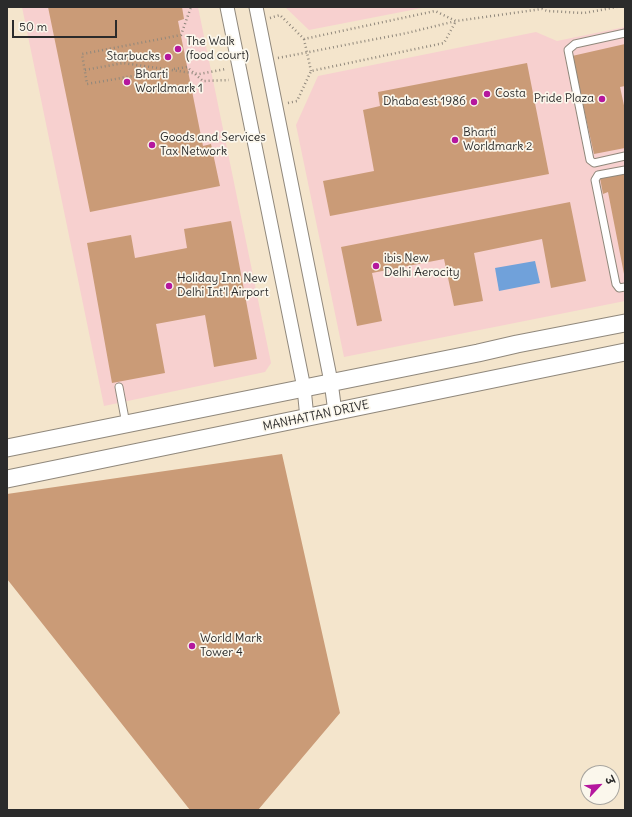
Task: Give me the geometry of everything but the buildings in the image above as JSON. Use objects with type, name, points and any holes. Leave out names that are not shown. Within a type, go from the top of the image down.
[{"type":"street","points":[[227,7],[304,388],[307,418]]},
{"type":"street","points":[[256,7],[331,382],[335,412]]},
{"type":"street","points":[[7,448],[625,324]]},
{"type":"street","name":"MANHATTAN DRIVE","points":[[7,479],[625,352]]},
{"type":"lane","points":[[625,33],[575,44],[568,50],[590,160],[594,163],[625,156]]},
{"type":"lane","points":[[625,170],[598,175],[595,180],[616,284],[619,288],[625,287]]},
{"type":"lane","points":[[119,387],[126,424]]},
{"type":"path","points":[[191,7],[181,35],[82,54],[87,84],[187,67],[203,81],[242,79]]},
{"type":"path","points":[[407,32],[456,21],[542,9],[547,11],[584,13],[616,7]]},
{"type":"path","points":[[304,39],[435,11],[456,21]]},
{"type":"path","points":[[259,22],[280,15],[304,39],[311,71],[297,101],[276,106]]},
{"type":"path","points":[[311,71],[444,43],[456,21]]},
{"type":"path","points":[[85,70],[123,63]]},
{"type":"shaded area","points":[[22,7],[198,7],[271,363],[265,372],[104,406]]},
{"type":"shaded area","points":[[285,7],[427,7],[309,30]]},
{"type":"shaded area","points":[[625,27],[625,301],[344,357],[296,125],[318,76],[536,32],[557,41]]},
{"type":"water","points":[[535,261],[540,283],[499,291],[495,268]]},
{"type":"place","name":"The Walk (food court)","points":[[178,49]]},
{"type":"place","name":"Starbucks","points":[[168,57]]},
{"type":"place","name":"Bharti Worldmark 1","points":[[127,82]]},
{"type":"place","name":"Costa","points":[[487,94]]},
{"type":"place","name":"Pride Plaza","points":[[602,99]]},
{"type":"place","name":"Dhaba est 1986","points":[[474,102]]},
{"type":"place","name":"Bharti Worldmark 2","points":[[455,140]]},
{"type":"place","name":"Goods and Services Tax Network","points":[[152,145]]},
{"type":"place","name":"ibis New Delhi Aerocity","points":[[376,266]]},
{"type":"place","name":"Holiday Inn New Delhi Int'l Airport","points":[[169,286]]},
{"type":"place","name":"World Mark Tower 4","points":[[192,646]]}]
